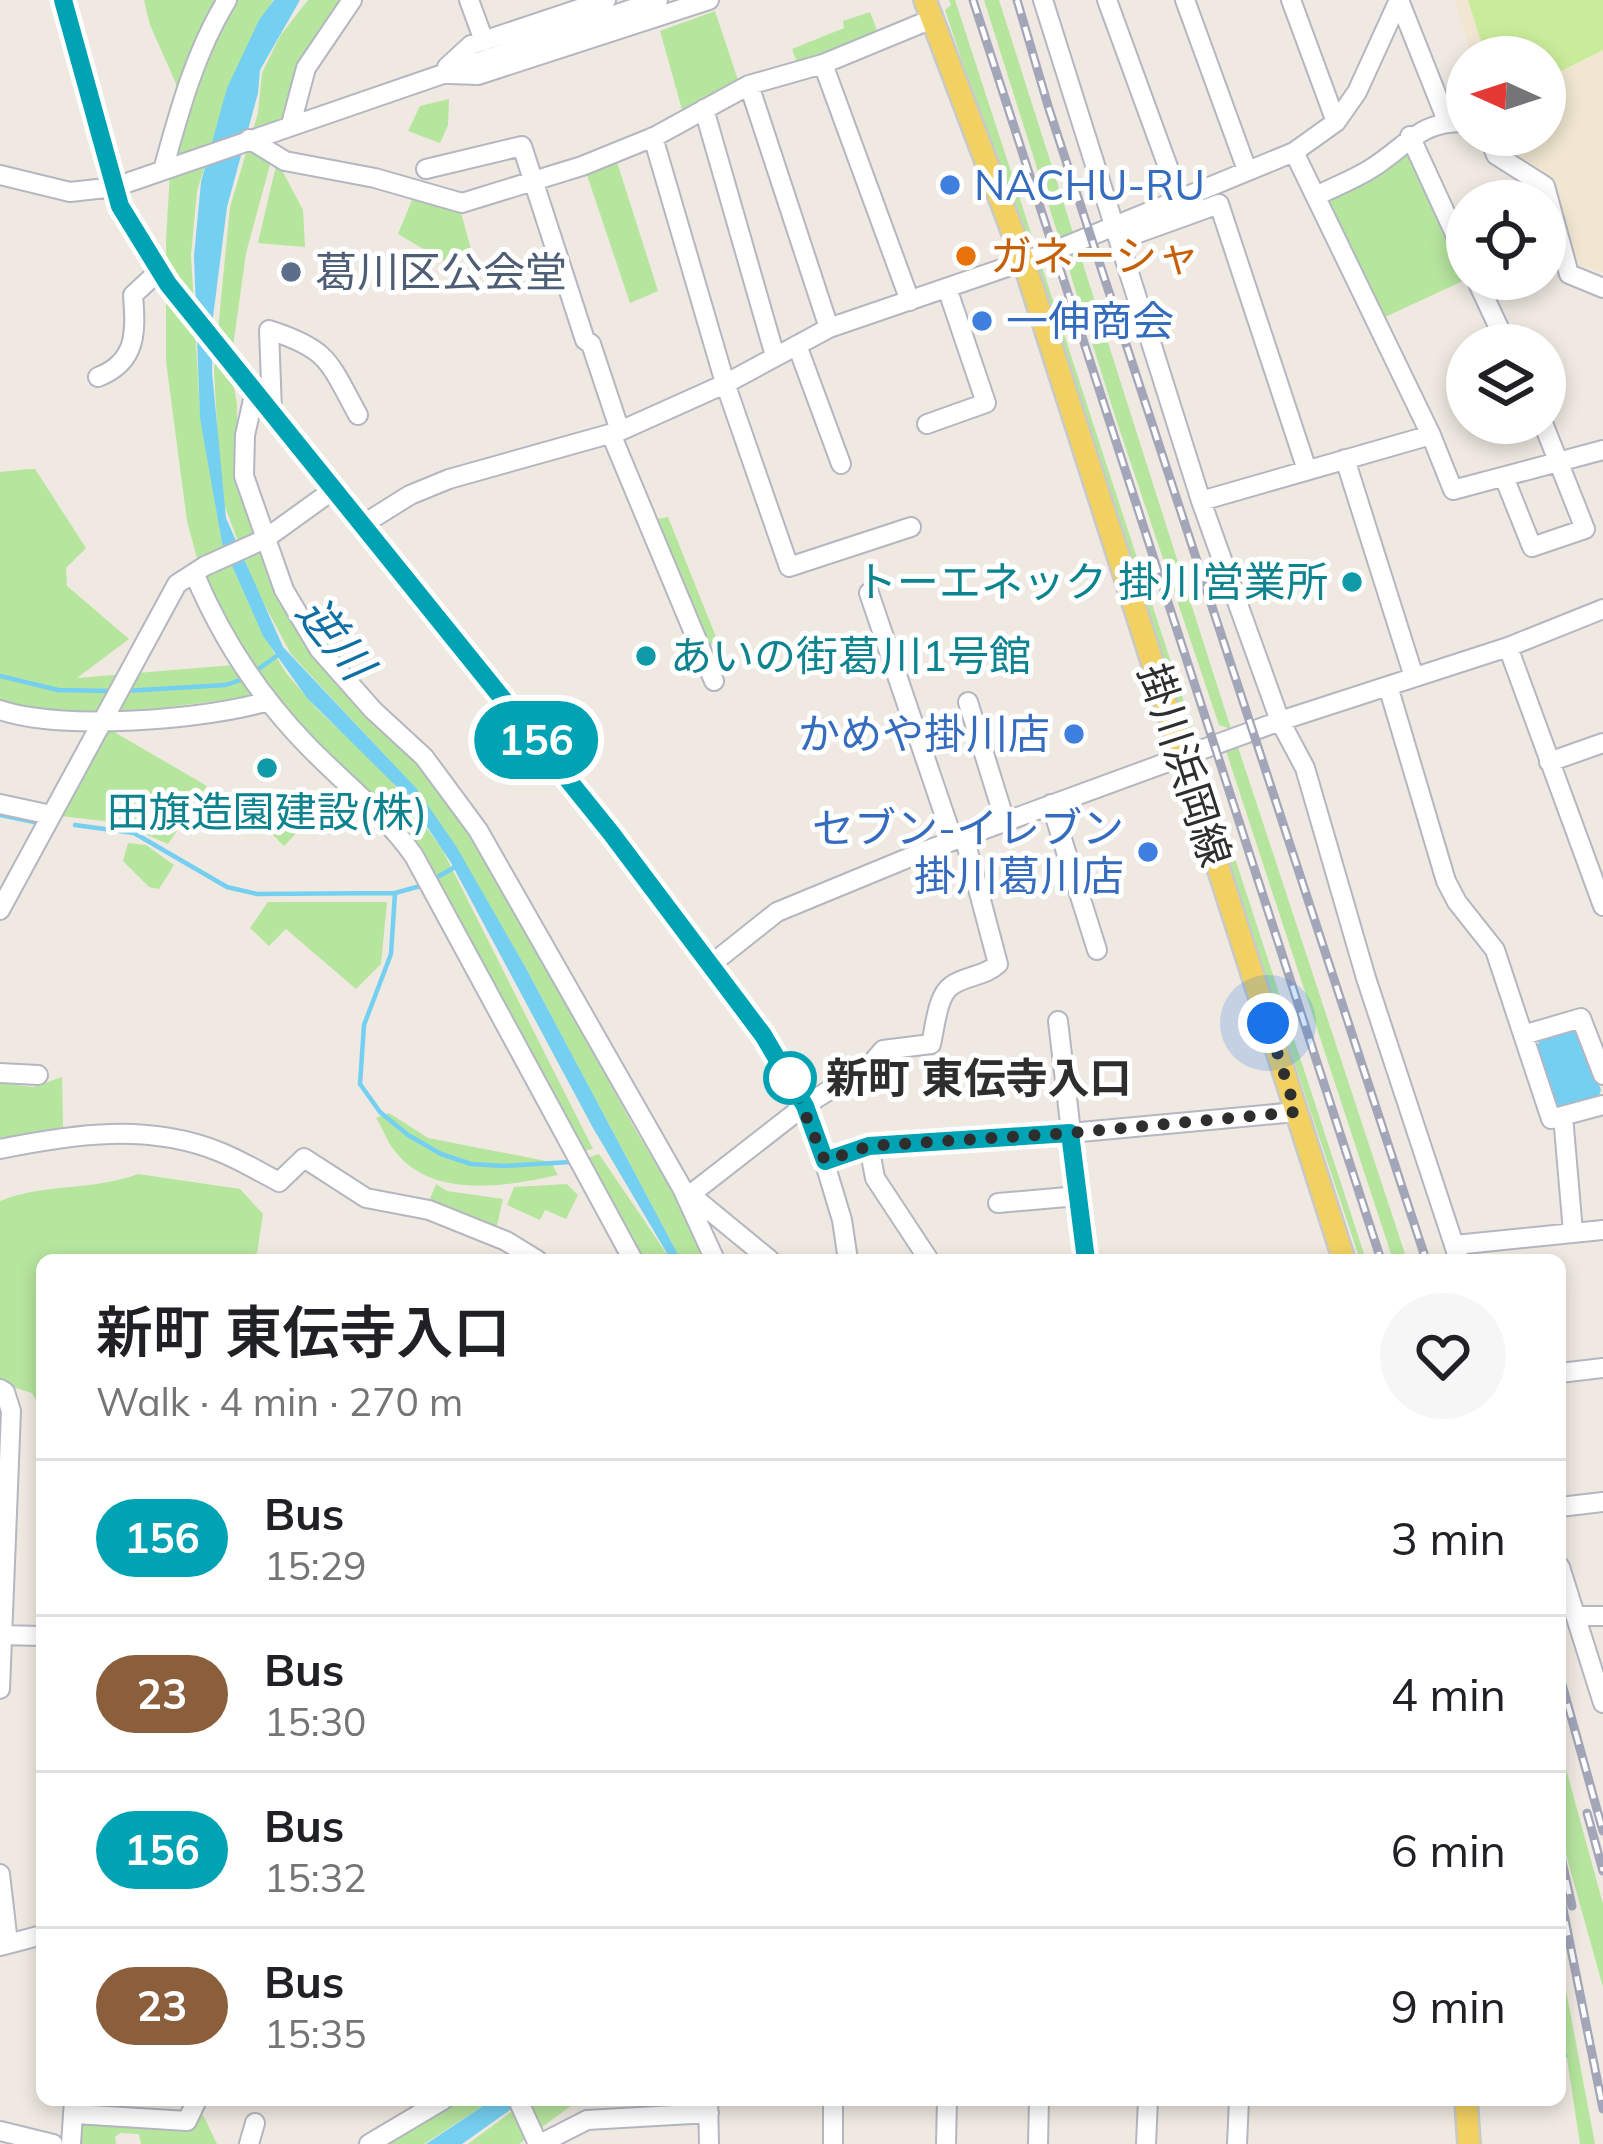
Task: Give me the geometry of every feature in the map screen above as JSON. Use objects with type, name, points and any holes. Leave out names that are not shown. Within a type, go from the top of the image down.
[{"type":"main road","name":"掛川浜岡線","points":[[928,9],[1024,262],[1342,1254]]},
{"type":"main road","points":[[1466,2106],[1469,2144]]},
{"type":"street","points":[[63,0],[115,187],[131,228],[164,277],[611,833],[778,1056],[805,1106],[825,1161],[847,1254]]},
{"type":"street","points":[[163,170],[203,45],[227,0]]},
{"type":"street","points":[[291,124],[306,68],[352,0]]},
{"type":"street","points":[[469,0],[490,47]]},
{"type":"street","points":[[0,175],[70,192],[115,187],[439,74],[490,47],[606,0]]},
{"type":"street","points":[[490,47],[658,0]]},
{"type":"street","points":[[439,74],[478,76],[709,0]]},
{"type":"street","points":[[1043,0],[1201,501],[1280,721],[1305,768],[1366,978],[1457,1253],[1603,1230]]},
{"type":"street","points":[[1107,0],[1179,197]]},
{"type":"street","points":[[1185,0],[1246,170]]},
{"type":"street","points":[[1291,0],[1336,122]]},
{"type":"street","points":[[1116,232],[1179,197],[1294,152],[1336,122],[1357,92],[1399,0]]},
{"type":"street","points":[[1399,0],[1446,99]]},
{"type":"street","points":[[249,139],[285,161],[375,178],[454,202],[534,183],[652,137],[749,85],[823,64],[928,9]]},
{"type":"street","points":[[823,64],[910,301]]},
{"type":"street","points":[[749,85],[829,328]]},
{"type":"street","points":[[704,109],[775,356]]},
{"type":"street","points":[[1318,195],[1372,168],[1410,136],[1446,125]]},
{"type":"street","points":[[1410,136],[1446,214]]},
{"type":"street","points":[[652,137],[725,383],[789,567],[911,527]]},
{"type":"street","points":[[426,169],[522,146],[585,340],[591,344],[615,433],[714,681]]},
{"type":"street","points":[[1294,152],[1431,434],[1453,490],[1603,450]]},
{"type":"street","points":[[1499,156],[1545,186],[1569,274],[1603,288]]},
{"type":"street","points":[[362,525],[410,495],[449,479],[615,433],[829,328],[1116,232],[1219,204],[1307,470]]},
{"type":"street","points":[[98,377],[126,361],[136,329],[133,296],[164,277]]},
{"type":"street","points":[[927,424],[986,403],[947,288]]},
{"type":"street","points":[[272,413],[269,330],[307,342],[329,363],[358,415]]},
{"type":"street","points":[[797,345],[841,464]]},
{"type":"street","points":[[255,391],[245,435],[244,476],[261,541],[284,590],[319,650],[424,757],[478,830],[686,1191],[712,1254]]},
{"type":"street","points":[[1201,501],[1431,434]]},
{"type":"street","points":[[1504,477],[1532,547],[1585,529],[1552,444]]},
{"type":"street","points":[[1345,459],[1414,677]]},
{"type":"street","points":[[0,910],[177,584],[261,541],[333,490]]},
{"type":"street","points":[[199,569],[244,666],[262,692],[305,744],[387,821],[422,870],[630,1254]]},
{"type":"street","points":[[686,1191],[871,1064],[883,1050],[931,1044],[944,995],[952,985],[990,972],[998,964],[959,838],[869,593]]},
{"type":"street","points":[[709,966],[777,912],[959,838],[1280,721],[1508,647],[1603,608]]},
{"type":"street","points":[[1508,647],[1549,762],[1596,863],[1603,905]]},
{"type":"street","points":[[1388,686],[1446,881],[1495,950],[1551,1119],[1603,1106]]},
{"type":"street","points":[[0,710],[31,719],[103,721],[240,709],[262,692]]},
{"type":"street","points":[[968,702],[1005,821]]},
{"type":"street","points":[[1549,762],[1603,743]]},
{"type":"street","points":[[0,804],[51,814]]},
{"type":"street","points":[[1052,804],[1096,950]]},
{"type":"street","points":[[1523,1035],[1581,1018],[1603,1075]]},
{"type":"street","points":[[1058,1021],[1085,1254]]},
{"type":"street","points":[[0,1073],[38,1075]]},
{"type":"street","points":[[825,1161],[869,1146],[1296,1112]]},
{"type":"street","points":[[1563,1116],[1573,1232]]},
{"type":"street","points":[[0,1150],[109,1133],[149,1134],[219,1151],[279,1182],[304,1158],[366,1198],[429,1210],[527,1254]]},
{"type":"street","points":[[869,1146],[875,1178],[925,1254]]},
{"type":"street","points":[[686,1191],[763,1254]]},
{"type":"street","points":[[998,1203],[1078,1196]]},
{"type":"street","points":[[1566,1372],[1603,1368]]},
{"type":"street","points":[[0,1390],[11,1411],[0,1689]]},
{"type":"street","points":[[1566,1506],[1603,1502]]},
{"type":"street","points":[[1566,1585],[1603,1703]]},
{"type":"street","points":[[1576,1616],[1603,1616]]},
{"type":"street","points":[[2,1635],[36,1636]]},
{"type":"street","points":[[0,1874],[4,1945],[36,1937]]},
{"type":"street","points":[[70,2144],[75,2107],[187,2121],[193,2106]]},
{"type":"street","points":[[369,2144],[433,2106]]},
{"type":"street","points":[[521,2106],[536,2139],[587,2120],[709,2106],[709,2144]]},
{"type":"street","points":[[833,2106],[833,2144]]},
{"type":"street","points":[[946,2144],[947,2106]]},
{"type":"street","points":[[1038,2144],[1039,2106]]},
{"type":"street","points":[[1146,2144],[1148,2106]]},
{"type":"street","points":[[1238,2144],[1239,2106]]},
{"type":"street","points":[[249,2144],[256,2123]]},
{"type":"street","points":[[0,2131],[53,2144]]},
{"type":"shaded area","points":[[1455,0],[1603,0],[1603,272],[1575,264],[1566,232],[1566,180],[1549,180],[1517,156],[1566,156],[1566,36],[1466,36]]},
{"type":"green space","points":[[144,0],[225,0],[178,88],[150,25]]},
{"type":"green space","points":[[231,0],[273,0],[236,69],[197,191],[191,255],[200,413],[222,543],[262,633],[286,673],[387,775],[442,849],[593,1149],[584,1151],[431,876],[296,725],[229,633],[208,593],[187,521],[166,361],[166,241],[172,137]]},
{"type":"green space","points":[[308,0],[342,0],[308,48],[286,106],[246,253],[229,359],[237,404],[237,481],[278,598],[327,673],[417,753],[461,812],[636,1131],[710,1254],[678,1254],[527,970],[455,846],[408,780],[291,654],[255,587],[221,496],[214,371],[230,207],[258,113],[262,73],[280,36]]},
{"type":"green space","points":[[949,0],[955,0],[1364,1254],[1358,1254],[945,10],[951,5]]},
{"type":"green space","points":[[984,0],[999,0],[1231,729],[1219,725],[1117,422]]},
{"type":"green space","points":[[1468,0],[1603,0],[1603,50],[1566,68],[1566,36],[1479,36]]},
{"type":"green space","points":[[715,11],[741,89],[685,120],[660,31]]},
{"type":"green space","points":[[870,12],[877,30],[909,17],[913,25],[800,70],[792,49]]},
{"type":"green space","points":[[449,99],[448,125],[440,143],[408,131],[420,106]]},
{"type":"green space","points":[[1399,152],[1408,153],[1446,234],[1446,289],[1383,318],[1329,201],[1331,194]]},
{"type":"green space","points":[[277,161],[303,210],[305,247],[258,243]]},
{"type":"green space","points":[[617,162],[658,291],[630,303],[586,172]]},
{"type":"green space","points":[[412,200],[460,209],[472,253],[447,263],[398,234]]},
{"type":"green space","points":[[35,469],[86,548],[66,568],[67,586],[129,639],[77,678],[234,665],[264,695],[59,721],[0,702],[0,472]]},
{"type":"green space","points":[[668,517],[718,642],[706,647],[652,520]]},
{"type":"green space","points":[[109,729],[207,786],[168,844],[120,823],[61,816]]},
{"type":"green space","points":[[1237,744],[1405,1254],[1391,1254],[1225,748]]},
{"type":"green space","points":[[277,799],[307,822],[284,846],[259,821]]},
{"type":"green space","points":[[128,843],[146,845],[174,865],[159,889],[149,887],[123,861]]},
{"type":"green space","points":[[268,902],[387,902],[381,964],[356,989],[286,929],[269,946],[250,928]]},
{"type":"green space","points":[[62,1077],[63,1127],[0,1142],[0,1083],[33,1087]]},
{"type":"green space","points":[[389,1113],[428,1138],[551,1162],[558,1175],[472,1186],[429,1177],[411,1167],[390,1143],[376,1118]]},
{"type":"green space","points":[[599,1154],[667,1254],[638,1254],[587,1158]]},
{"type":"green space","points":[[138,1174],[240,1189],[263,1214],[257,1253],[36,1254],[36,1401],[32,1393],[0,1383],[0,1201]]},
{"type":"green space","points":[[436,1184],[447,1191],[503,1199],[496,1230],[427,1206]]},
{"type":"green space","points":[[567,1184],[578,1195],[566,1219],[545,1210],[540,1220],[507,1205],[514,1187]]},
{"type":"green space","points":[[1566,1769],[1603,1904],[1603,1987],[1566,1854]]},
{"type":"green space","points":[[1566,1990],[1595,2144],[1580,2144],[1566,2052]]},
{"type":"green space","points":[[443,2106],[483,2106],[424,2144],[383,2144]]},
{"type":"green space","points":[[519,2106],[571,2106],[519,2144],[468,2144]]},
{"type":"green space","points":[[75,2114],[188,2123],[203,2115],[217,2144],[141,2144],[139,2134],[120,2133],[116,2144],[70,2144]]},
{"type":"water","points":[[274,0],[300,0],[260,70],[227,207],[213,317],[212,372],[226,518],[283,647],[416,788],[456,846],[678,1254],[667,1254],[593,1128],[450,861],[407,797],[307,698],[263,636],[222,543],[200,418],[194,256],[201,182],[227,88],[259,20]]},
{"type":"water","points":[[1577,1030],[1601,1090],[1598,1098],[1563,1111],[1556,1105],[1537,1047],[1540,1039]]},
{"type":"water","points":[[483,2106],[516,2106],[462,2144],[426,2144]]},
{"type":"waterway","points":[[253,673],[278,655]]},
{"type":"waterway","points":[[0,676],[58,690],[112,691]]},
{"type":"waterway","points":[[124,691],[226,685],[243,679]]},
{"type":"waterway","points":[[0,815],[39,823]]},
{"type":"waterway","points":[[75,825],[134,833],[227,887],[257,894],[395,893],[391,954],[364,1025],[360,1084],[380,1112],[441,1154],[471,1164],[571,1162]]},
{"type":"waterway","points":[[434,879],[455,867]]},
{"type":"waterway","points":[[395,893],[424,885]]},
{"type":"railway","points":[[973,0],[1379,1254]]},
{"type":"railway","points":[[1017,0],[1424,1254]]},
{"type":"railway","points":[[1566,1698],[1603,1831]]},
{"type":"railway","points":[[1587,1813],[1603,1871]]},
{"type":"railway","points":[[1566,1880],[1572,1906]]},
{"type":"railway","points":[[1566,1924],[1603,2109]]},
{"type":"bus line","name":"156","points":[[63,0],[120,206],[131,228],[168,284],[611,833],[763,1035],[805,1106],[825,1161],[869,1146],[1070,1133],[1085,1254]]},
{"type":"place","name":"NACHU-RU","points":[[950,185]]},
{"type":"place","name":"ガネーシャ","points":[[966,256]]},
{"type":"place","name":"葛川区公会堂","points":[[291,272]]},
{"type":"place","name":"一伸商会","points":[[982,321]]},
{"type":"place","name":"トーエネック 掛川営業所","points":[[1352,582]]},
{"type":"place","name":"あいの街葛川1号館","points":[[646,656]]},
{"type":"place","name":"かめや掛川店","points":[[1074,734]]},
{"type":"place","name":"田旗造園建設(株)","points":[[267,768]]},
{"type":"place","name":"セブン-イレブン 掛川葛川店","points":[[1148,852]]},
{"type":"place","name":"新町 東伝寺入口","points":[[790,1078]]},
{"type":"route","points":[[790,1078],[825,1161],[869,1146],[1296,1112],[1268,1023]]},
{"type":"water label","name":"逆川","points":[[335,638]]}]
